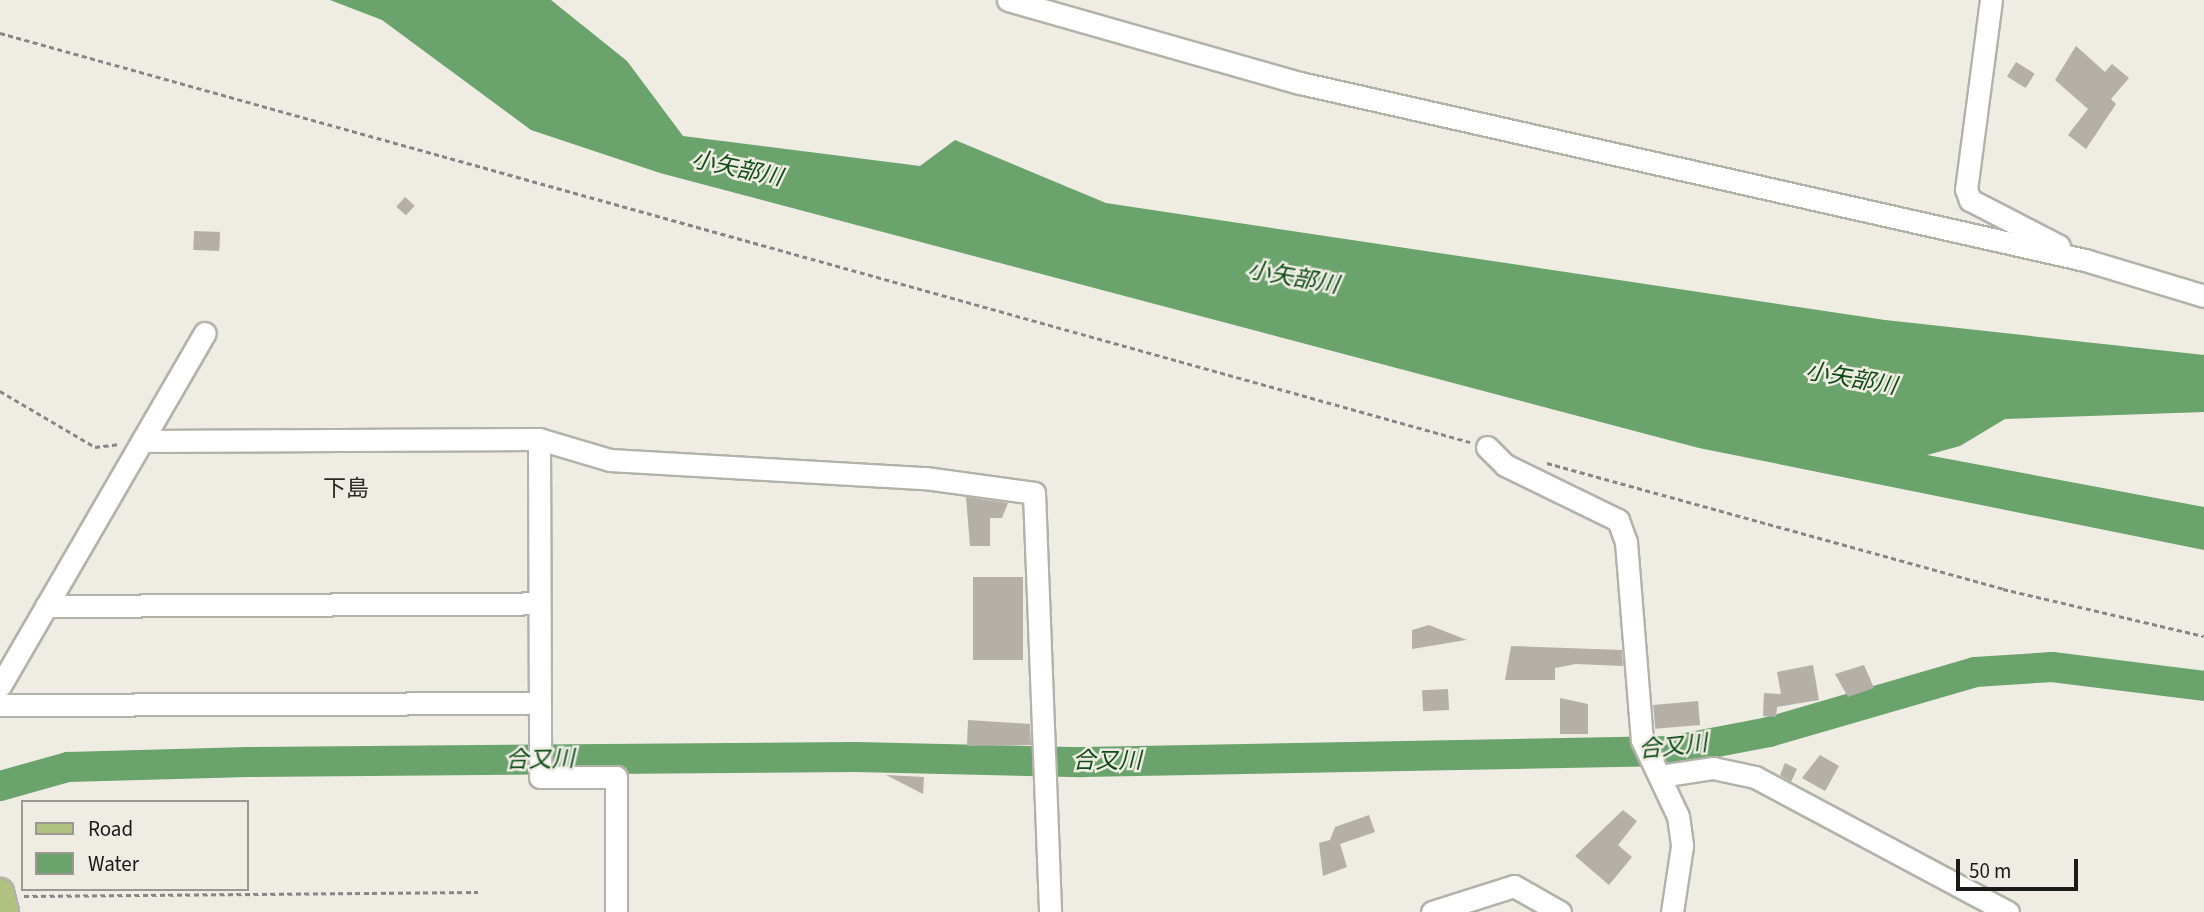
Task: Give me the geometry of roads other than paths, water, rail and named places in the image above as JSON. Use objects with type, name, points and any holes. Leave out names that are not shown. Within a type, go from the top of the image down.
[{"type":"street","points":[[1008,0],[1300,83],[2085,260],[2204,296]]},
{"type":"street","points":[[1991,0],[1967,153],[1970,200],[2085,260]]},
{"type":"street","points":[[0,686],[205,333]]},
{"type":"street","points":[[142,441],[539,439],[610,460],[925,478],[1034,493],[1050,912]]},
{"type":"street","points":[[539,439],[540,777],[616,777],[616,912]]},
{"type":"street","points":[[1487,447],[1505,465],[1618,520],[1626,542],[1642,740],[1678,816],[1682,846],[1672,912]]},
{"type":"street","points":[[46,606],[538,603]]},
{"type":"street","points":[[0,705],[539,703]]},
{"type":"street","points":[[1654,769],[1713,768],[1755,777],[2008,912]]},
{"type":"street","points":[[1432,912],[1514,886],[1560,912]]},
{"type":"water","name":"小矢部川","points":[[330,0],[551,0],[627,61],[683,136],[920,166],[955,140],[1106,203],[1885,320],[2204,355],[2204,412],[2005,419],[1960,446],[1927,455],[2204,507],[2204,550],[1699,448],[660,173],[531,130],[382,20]]},
{"type":"waterway","name":"合又川","points":[[0,786],[68,767],[248,762],[856,757],[1083,762],[1670,751],[1769,732],[1975,672],[2052,667],[2204,686]]},
{"type":"district","name":"下島","points":[[346,489]]}]
